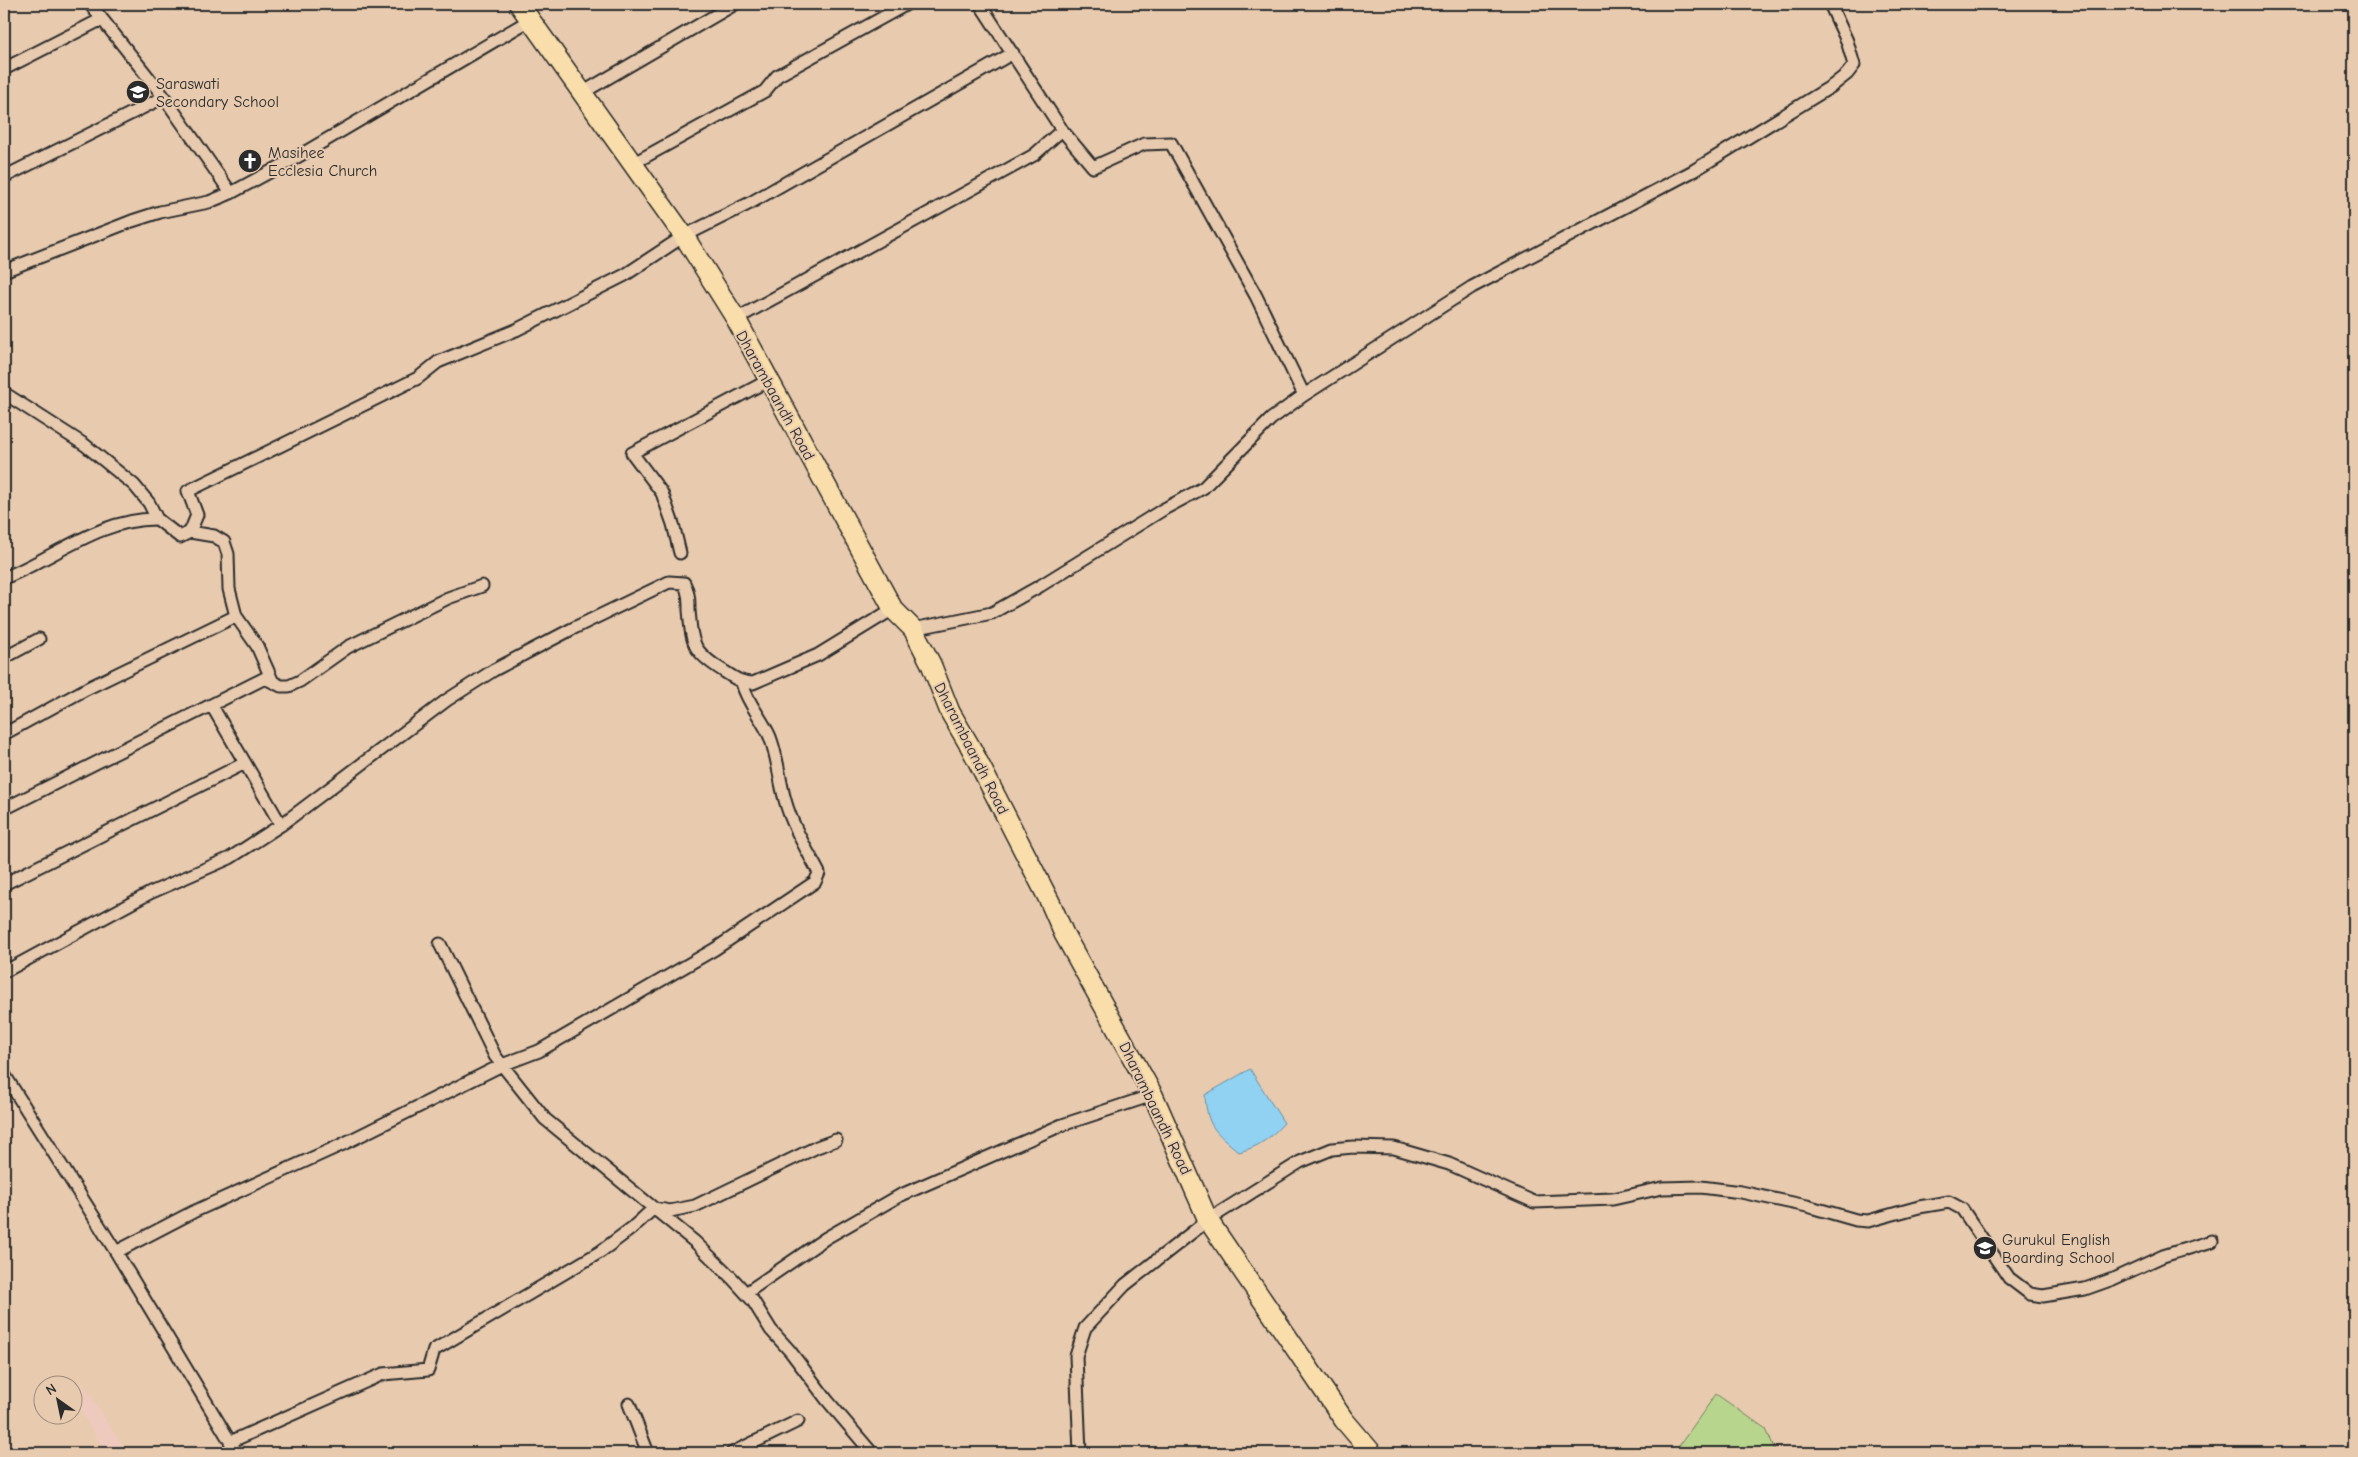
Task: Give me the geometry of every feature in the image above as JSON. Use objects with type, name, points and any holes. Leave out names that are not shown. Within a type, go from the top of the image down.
[{"type":"main road","name":"Dharambaandh Road","points":[[519,4],[684,236],[736,320],[893,609],[913,629],[931,664],[950,712],[984,773],[1050,902],[1064,934],[1153,1095],[1208,1220],[1344,1420],[1372,1453]]},
{"type":"street","points":[[90,4],[164,97],[231,193]]},
{"type":"street","points":[[582,93],[735,4]]},
{"type":"street","points":[[632,164],[765,91],[777,76],[907,4]]},
{"type":"street","points":[[980,4],[1062,130],[1093,167],[1144,144],[1171,143],[1256,296],[1304,395]]},
{"type":"street","points":[[913,629],[992,613],[1106,546],[1164,509],[1203,488],[1271,419],[1304,395],[1472,287],[1693,171],[1832,86],[1847,74],[1854,65],[1848,41],[1830,4]]},
{"type":"street","points":[[4,69],[102,19]]},
{"type":"street","points":[[4,271],[142,218],[160,212],[209,202],[231,193],[292,160],[530,20]]},
{"type":"street","points":[[190,532],[197,515],[188,491],[418,378],[438,362],[516,330],[625,275],[684,236],[750,203],[1013,53]]},
{"type":"street","points":[[4,177],[164,97]]},
{"type":"street","points":[[736,320],[1034,155],[1062,130]]},
{"type":"street","points":[[680,553],[674,524],[662,493],[632,453],[769,380]]},
{"type":"street","points":[[4,393],[84,445],[134,485],[149,503],[157,519],[180,537],[190,532],[214,536],[224,542],[228,554],[229,589],[236,616],[258,646],[272,680]]},
{"type":"street","points":[[4,578],[26,569],[89,535],[138,519],[157,519]]},
{"type":"street","points":[[4,972],[150,894],[230,858],[281,825],[447,700],[494,670],[572,629],[669,582],[684,583],[688,591],[691,635],[695,648],[704,658],[742,683],[753,683],[818,655],[893,609]]},
{"type":"street","points":[[4,809],[212,706],[264,678],[282,686],[289,686],[348,647],[448,598],[482,586]]},
{"type":"street","points":[[4,734],[86,689],[236,616]]},
{"type":"street","points":[[4,658],[38,639]]},
{"type":"street","points":[[116,1252],[193,1212],[341,1144],[502,1065],[540,1051],[715,949],[814,882],[819,873],[792,821],[785,800],[778,762],[770,738],[761,718],[745,696],[742,683]]},
{"type":"street","points":[[212,706],[281,825]]},
{"type":"street","points":[[4,884],[245,763]]},
{"type":"street","points":[[440,944],[502,1065],[545,1119],[696,1242],[746,1293],[771,1330],[872,1453]]},
{"type":"street","points":[[4,1074],[116,1252],[237,1453]]},
{"type":"street","points":[[746,1293],[826,1238],[899,1196],[1062,1126],[1153,1095]]},
{"type":"street","points":[[654,1208],[670,1212],[694,1206],[817,1147],[836,1140]]},
{"type":"street","points":[[1080,1453],[1076,1356],[1086,1328],[1125,1285],[1208,1220],[1300,1162],[1332,1149],[1353,1147],[1394,1148],[1449,1164],[1534,1202],[1613,1200],[1662,1188],[1701,1187],[1741,1192],[1807,1206],[1856,1220],[1868,1221],[1919,1207],[1949,1202],[1962,1209],[2009,1278],[2030,1294],[2043,1296],[2085,1289],[2113,1279],[2163,1256],[2212,1241]]},
{"type":"street","points":[[230,1442],[383,1374],[428,1370],[434,1350],[600,1252],[632,1228],[654,1208]]},
{"type":"street","points":[[629,1404],[648,1453]]},
{"type":"street","points":[[732,1453],[798,1421]]},
{"type":"shaded area","points":[[82,1383],[127,1453],[106,1453],[82,1414]]},
{"type":"green space","points":[[1716,1394],[1766,1429],[1776,1453],[1674,1453]]},
{"type":"water","points":[[1250,1069],[1284,1123],[1264,1141],[1239,1152],[1218,1133],[1210,1122],[1205,1095]]},
{"type":"place","name":"Saraswati Secondary School","points":[[138,92]]},
{"type":"place","name":"Masihee Ecclesia Church","points":[[250,161]]},
{"type":"place","name":"Gurukul English Boarding School","points":[[1985,1248]]}]
